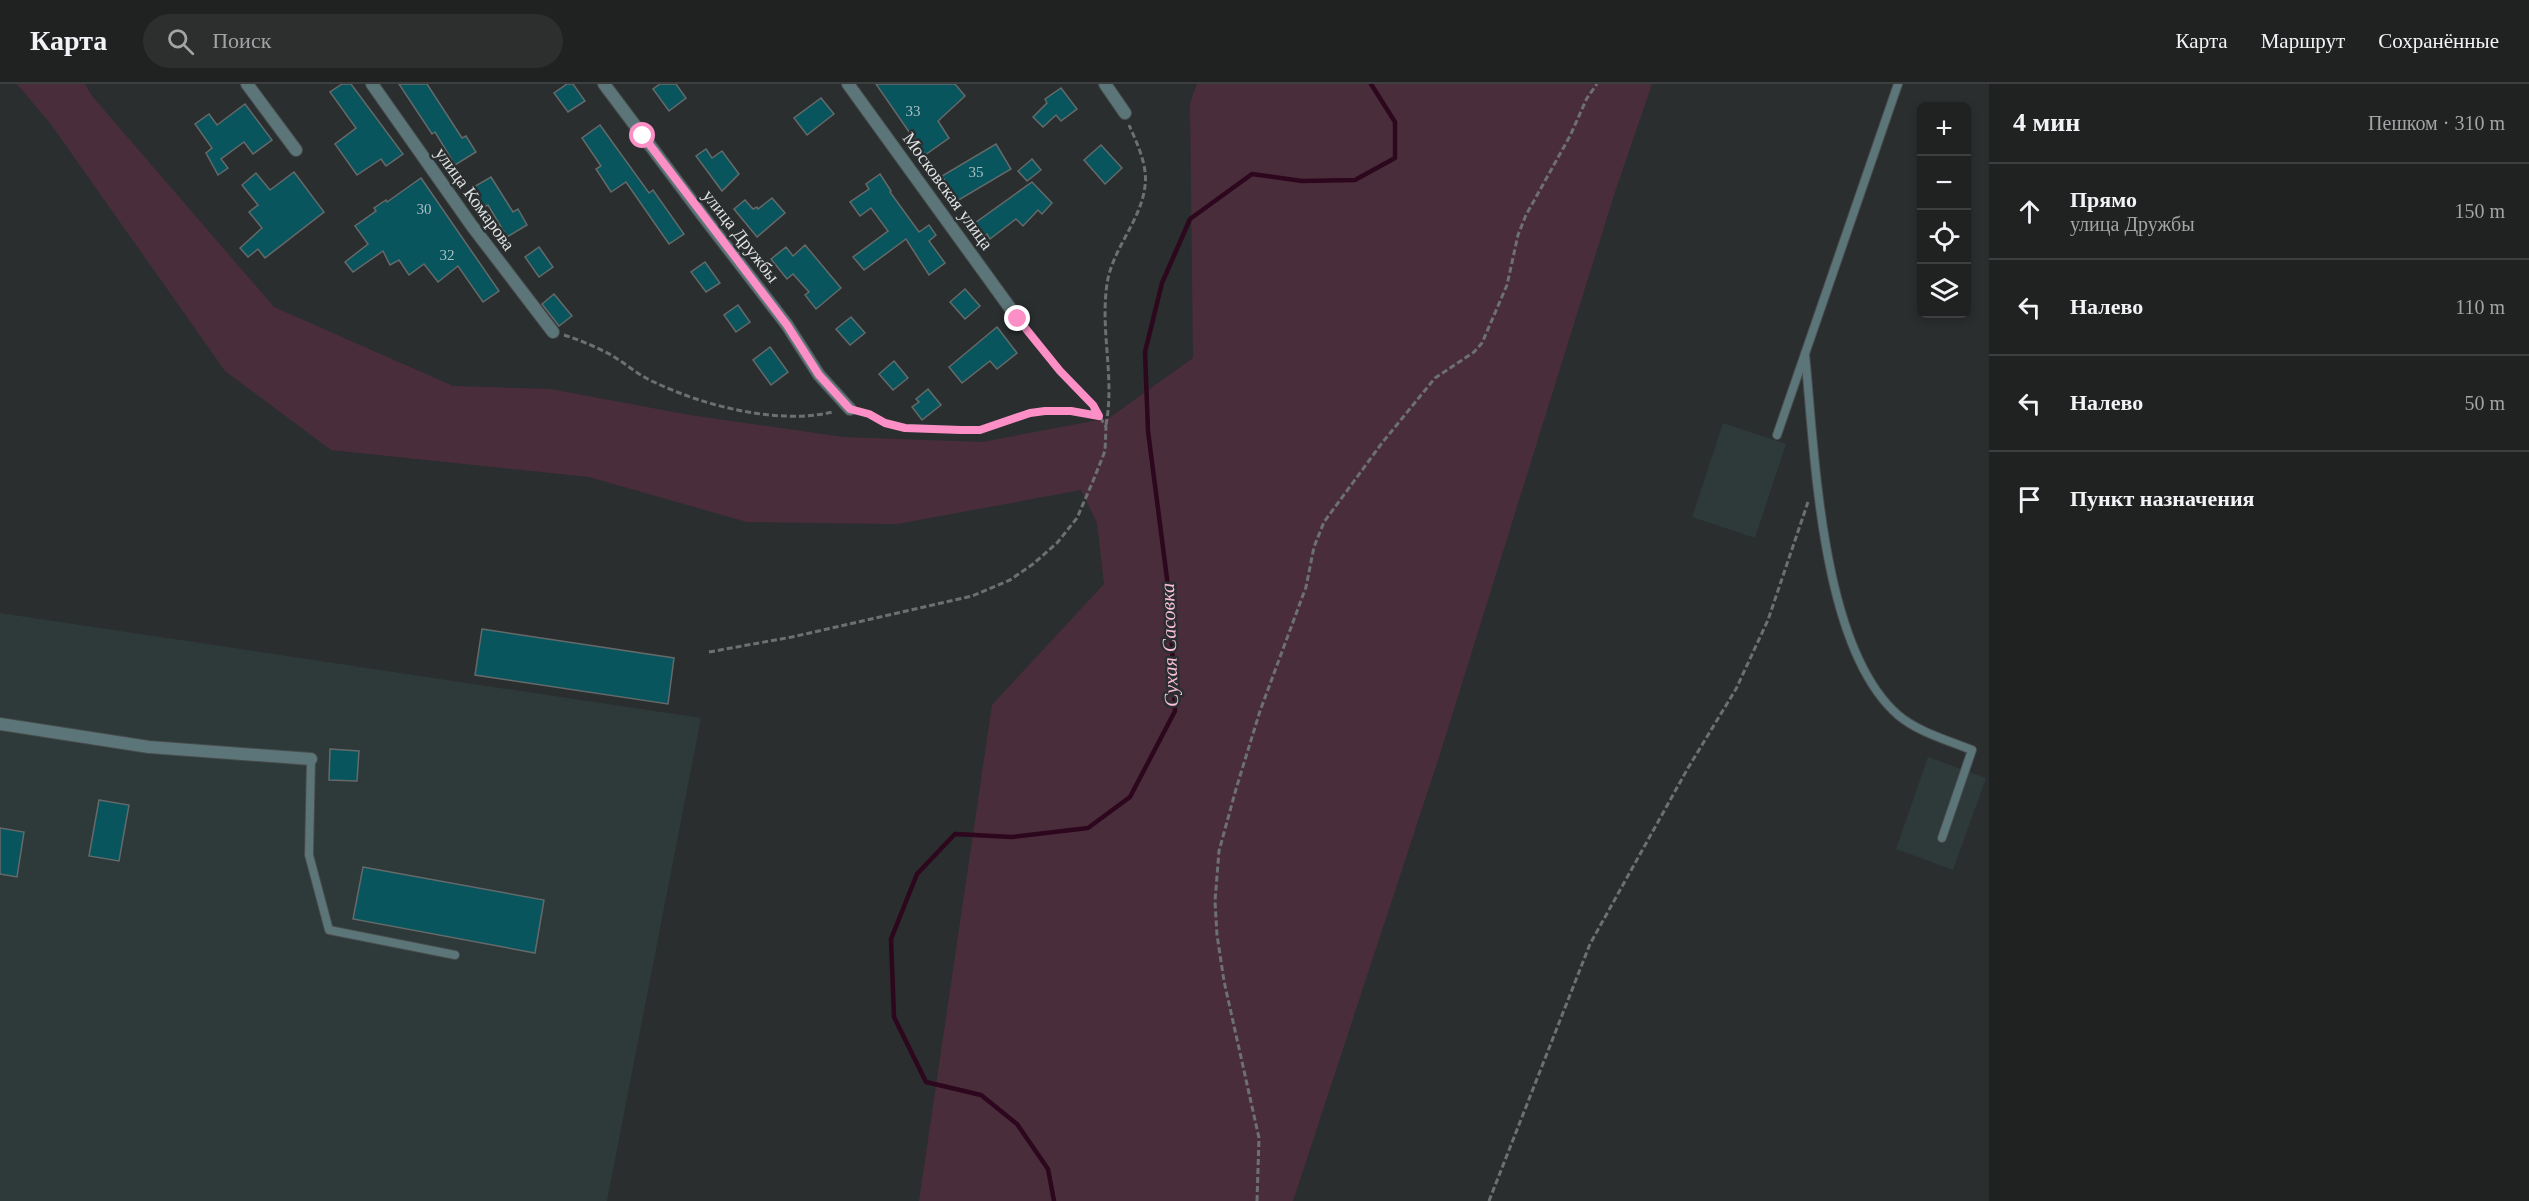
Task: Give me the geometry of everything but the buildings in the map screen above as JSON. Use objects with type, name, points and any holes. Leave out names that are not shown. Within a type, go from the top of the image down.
[{"type":"street","points":[[247,84],[296,150]]},
{"type":"street","name":"улица Комарова","points":[[372,84],[472,226],[553,332]]},
{"type":"street","name":"улица Дружбы","points":[[604,84],[702,216],[781,317],[819,375],[850,409]]},
{"type":"street","name":"Московская улица","points":[[848,84],[1018,319]]},
{"type":"street","points":[[1105,84],[1125,113]]},
{"type":"street","points":[[0,724],[149,747],[311,759]]},
{"type":"lane","points":[[1777,435],[1898,84]]},
{"type":"lane","points":[[1805,354],[1822,526],[1831,573],[1853,643],[1867,674],[1884,700],[1899,716],[1919,728],[1972,750],[1942,838]]},
{"type":"lane","points":[[311,759],[309,855],[329,930],[455,955]]},
{"type":"path","points":[[1257,1201],[1259,1138],[1224,981],[1217,935],[1215,901],[1219,851],[1236,789],[1260,711],[1306,586],[1314,547],[1324,522],[1382,443],[1435,378],[1473,352],[1482,342],[1507,285],[1518,235],[1526,215],[1570,136],[1587,98],[1597,84]]},
{"type":"path","points":[[709,652],[792,637],[972,596],[1010,580],[1033,564],[1057,543],[1077,518],[1105,451],[1110,404],[1105,331],[1107,281],[1117,251],[1137,212],[1145,187],[1142,161],[1125,113]]},
{"type":"path","points":[[1018,319],[1060,371],[1093,405],[1106,427]]},
{"type":"path","points":[[553,332],[610,355],[654,383],[730,408],[777,416],[801,417],[850,409],[869,414],[885,423],[905,428],[961,430],[980,430],[1030,413],[1045,411],[1071,411],[1099,416]]},
{"type":"path","points":[[1489,1201],[1590,944],[1688,768],[1736,689],[1768,620],[1810,494]]},
{"type":"shaded area","points":[[17,84],[85,84],[92,96],[274,307],[453,386],[550,389],[690,415],[843,437],[982,442],[1109,418],[1193,358],[1190,103],[1197,84],[1652,84],[1614,195],[1440,754],[1293,1201],[919,1201],[992,705],[1104,584],[1097,523],[1081,490],[897,524],[747,522],[589,477],[331,450],[225,371],[50,123]]},
{"type":"shaded area","points":[[1723,423],[1786,444],[1755,538],[1692,517]]},
{"type":"shaded area","points":[[0,613],[701,718],[607,1201],[0,1201]]},
{"type":"shaded area","points":[[1928,757],[1986,778],[1953,870],[1896,849]]},
{"type":"waterway","name":"Сухая Сасовка","points":[[1054,1201],[1048,1169],[1017,1124],[981,1095],[926,1082],[894,1017],[891,939],[917,874],[955,834],[1012,837],[1088,828],[1130,797],[1175,711],[1170,602],[1148,431],[1145,352],[1162,283],[1190,219],[1252,174],[1302,181],[1355,180],[1395,158],[1395,122],[1371,84]]},
{"type":"route","points":[[643,136],[787,325],[802,352],[819,375],[850,409],[869,414],[885,423],[905,428],[961,430],[980,430],[1030,413],[1045,411],[1071,411],[1099,416],[1093,405],[1060,371],[1018,319]]}]
